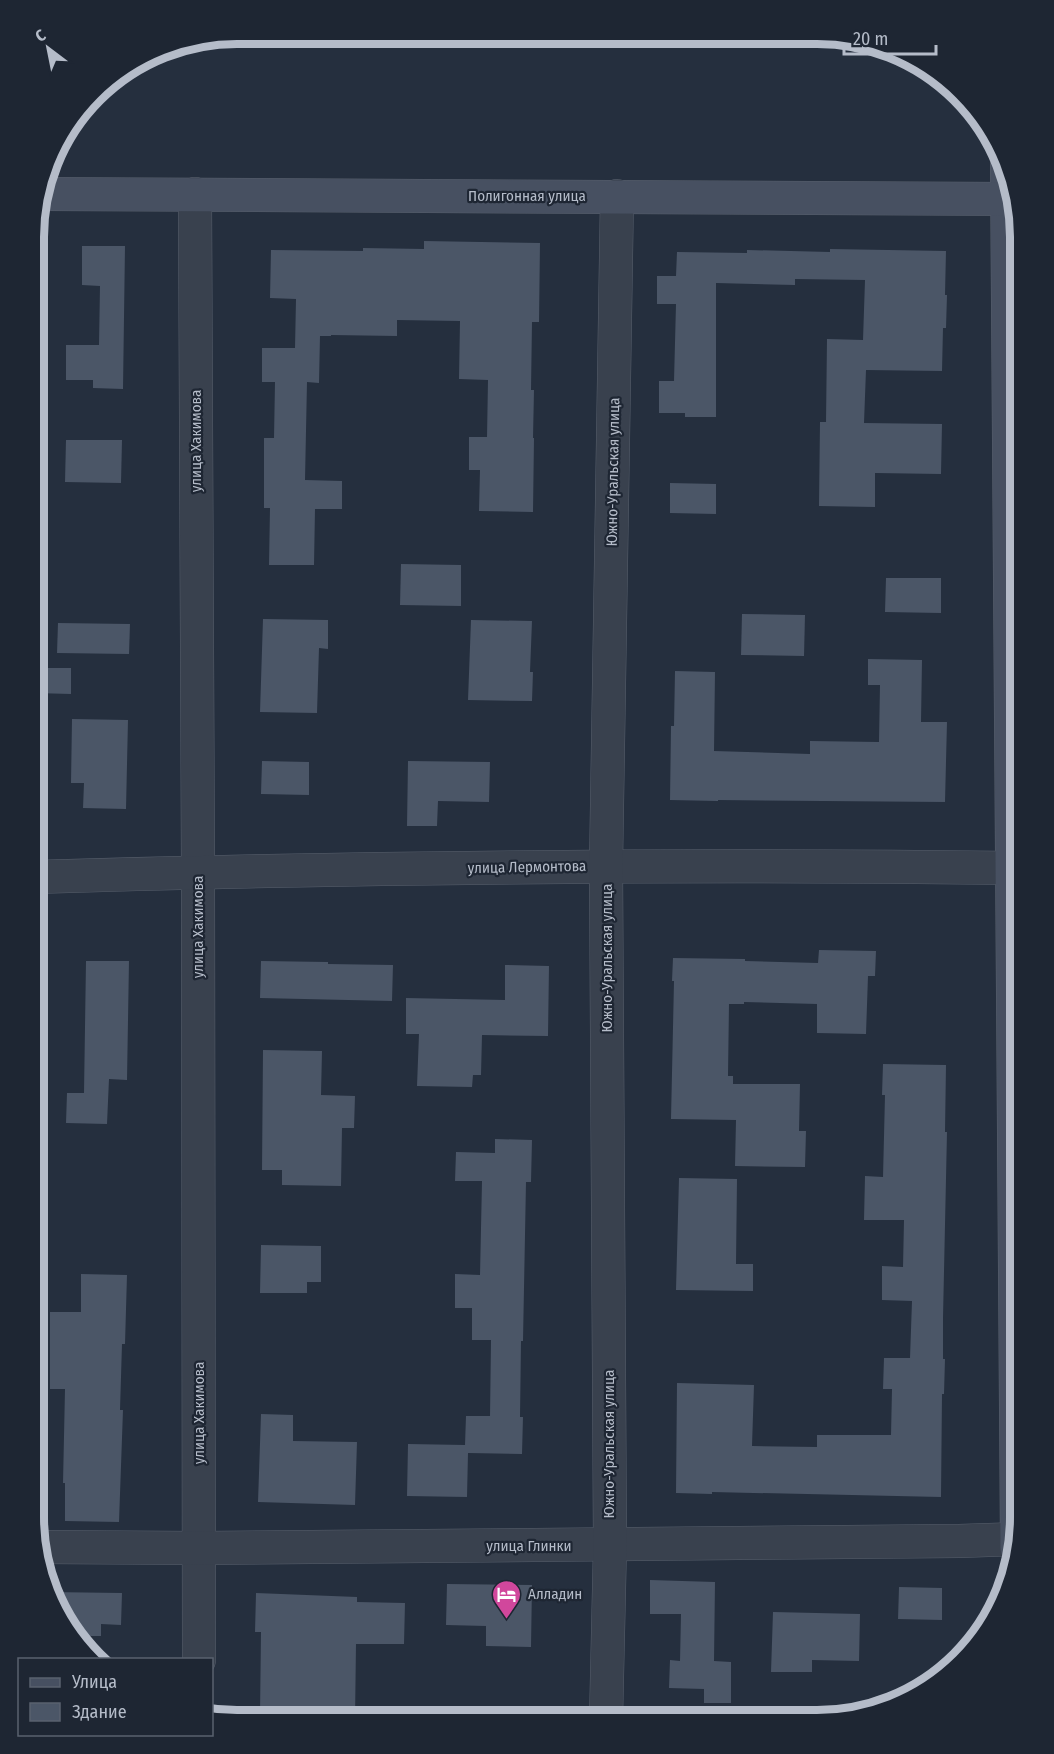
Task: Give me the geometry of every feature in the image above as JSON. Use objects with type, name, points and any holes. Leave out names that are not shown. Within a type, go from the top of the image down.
[{"type":"street","name":"Полигонная улица","points":[[49,194],[1007,199]]},
{"type":"street","name":"улица Хакимова","points":[[195,194],[200,1658]]},
{"type":"street","name":"Южно-Уральская улица","points":[[606,1710],[610,1545],[606,866],[617,196]]},
{"type":"street","points":[[1010,228],[1011,305]]},
{"type":"street","name":"улица Лермонтова","points":[[44,877],[606,866],[1011,868]]},
{"type":"street","name":"улица Глинки","points":[[46,1547],[1009,1542]]},
{"type":"building","points":[[424,241],[540,243],[539,322],[532,322],[533,512],[479,511],[480,470],[469,470],[469,437],[487,437],[488,380],[459,379],[460,321],[397,320],[397,336],[320,336],[319,383],[307,382],[305,480],[342,481],[342,509],[315,509],[314,565],[269,565],[270,508],[264,508],[264,438],[274,438],[275,382],[262,382],[262,348],[295,348],[296,299],[270,298],[271,250],[424,249]]},
{"type":"building","points":[[82,246],[125,246],[123,389],[93,388],[93,380],[66,380],[66,345],[99,345],[100,286],[82,285]]},
{"type":"building","points":[[830,249],[946,251],[946,328],[943,328],[942,371],[866,370],[864,423],[942,424],[941,474],[875,473],[875,507],[819,506],[820,422],[826,422],[827,339],[863,340],[865,280],[795,279],[795,285],[716,283],[716,417],[685,417],[685,413],[659,413],[659,381],[674,381],[676,304],[657,304],[657,276],[676,276],[677,252],[747,253],[747,250],[830,252]]},
{"type":"building","points":[[66,440],[122,440],[121,483],[65,482]]},
{"type":"building","points":[[670,483],[716,484],[716,514],[670,513]]},
{"type":"building","points":[[401,564],[461,565],[461,606],[400,605]]},
{"type":"building","points":[[886,578],[941,578],[941,613],[885,612]]},
{"type":"building","points":[[742,614],[805,615],[804,656],[741,655]]},
{"type":"building","points":[[263,619],[328,620],[328,649],[319,648],[317,713],[260,712]]},
{"type":"building","points":[[471,620],[532,621],[530,672],[533,672],[532,701],[468,700]]},
{"type":"building","points":[[58,623],[130,624],[129,654],[57,653]]},
{"type":"building","points":[[868,659],[922,660],[921,722],[947,722],[945,802],[670,800],[671,726],[674,726],[675,671],[715,672],[714,751],[810,754],[810,741],[879,742],[880,685],[868,685]]},
{"type":"building","points":[[44,668],[71,668],[71,694],[44,693]]},
{"type":"building","points":[[72,719],[128,720],[126,809],[83,808],[84,783],[71,783]]},
{"type":"building","points":[[262,761],[309,762],[309,795],[261,794]]},
{"type":"building","points":[[408,761],[490,762],[489,802],[438,801],[437,826],[407,826]]},
{"type":"building","points":[[819,950],[876,951],[875,976],[868,976],[866,1034],[817,1033],[817,1004],[744,1002],[744,1004],[729,1004],[728,1076],[733,1076],[733,1084],[800,1084],[799,1131],[806,1131],[805,1167],[735,1166],[736,1120],[671,1119],[673,958],[818,963]]},
{"type":"building","points":[[86,961],[129,961],[127,1080],[109,1079],[107,1124],[66,1123],[67,1093],[84,1093]]},
{"type":"building","points":[[261,961],[393,965],[392,1001],[260,998]]},
{"type":"building","points":[[505,965],[549,966],[548,1036],[482,1035],[481,1075],[473,1075],[472,1087],[417,1086],[419,1034],[406,1034],[406,998],[505,1000]]},
{"type":"building","points":[[263,1050],[322,1051],[321,1095],[355,1096],[354,1128],[342,1128],[341,1186],[282,1185],[282,1170],[262,1170]]},
{"type":"building","points":[[883,1064],[946,1065],[943,1318],[943,1359],[945,1359],[944,1394],[942,1394],[941,1497],[676,1493],[677,1383],[754,1385],[752,1446],[817,1447],[817,1435],[891,1435],[892,1389],[883,1389],[884,1358],[910,1358],[912,1301],[882,1300],[882,1266],[903,1267],[904,1220],[864,1220],[865,1176],[883,1177],[885,1095],[882,1095]]},
{"type":"building","points":[[495,1139],[532,1140],[531,1182],[526,1182],[523,1341],[521,1341],[522,1454],[468,1453],[467,1497],[407,1496],[408,1444],[465,1445],[466,1416],[490,1416],[491,1340],[472,1340],[472,1308],[455,1308],[455,1274],[480,1275],[482,1181],[455,1181],[456,1152],[495,1153]]},
{"type":"building","points":[[679,1178],[737,1179],[736,1264],[753,1264],[753,1291],[676,1290]]},
{"type":"building","points":[[261,1245],[321,1246],[321,1282],[307,1282],[307,1293],[260,1293]]},
{"type":"building","points":[[81,1274],[127,1275],[125,1344],[122,1344],[120,1410],[123,1410],[119,1522],[65,1521],[65,1483],[63,1483],[65,1389],[50,1389],[50,1312],[81,1312]]},
{"type":"building","points":[[261,1414],[293,1415],[293,1441],[357,1442],[355,1505],[258,1502]]},
{"type":"building","points":[[650,1580],[715,1582],[714,1661],[731,1662],[731,1703],[704,1703],[704,1689],[669,1688],[670,1660],[680,1661],[681,1614],[650,1614]]},
{"type":"building","points":[[447,1584],[532,1585],[531,1647],[486,1646],[486,1626],[446,1625]]},
{"type":"building","points":[[899,1587],[942,1588],[942,1620],[898,1619]]},
{"type":"building","points":[[59,1592],[122,1593],[121,1625],[101,1624],[101,1636],[84,1636],[69,1614]]},
{"type":"building","points":[[256,1593],[357,1597],[357,1602],[405,1603],[404,1644],[356,1644],[355,1710],[260,1710],[261,1632],[255,1632]]},
{"type":"building","points":[[773,1612],[860,1614],[859,1661],[812,1660],[812,1672],[771,1672]]},
{"type":"place","name":"Алладин","points":[[507,1620]]}]
